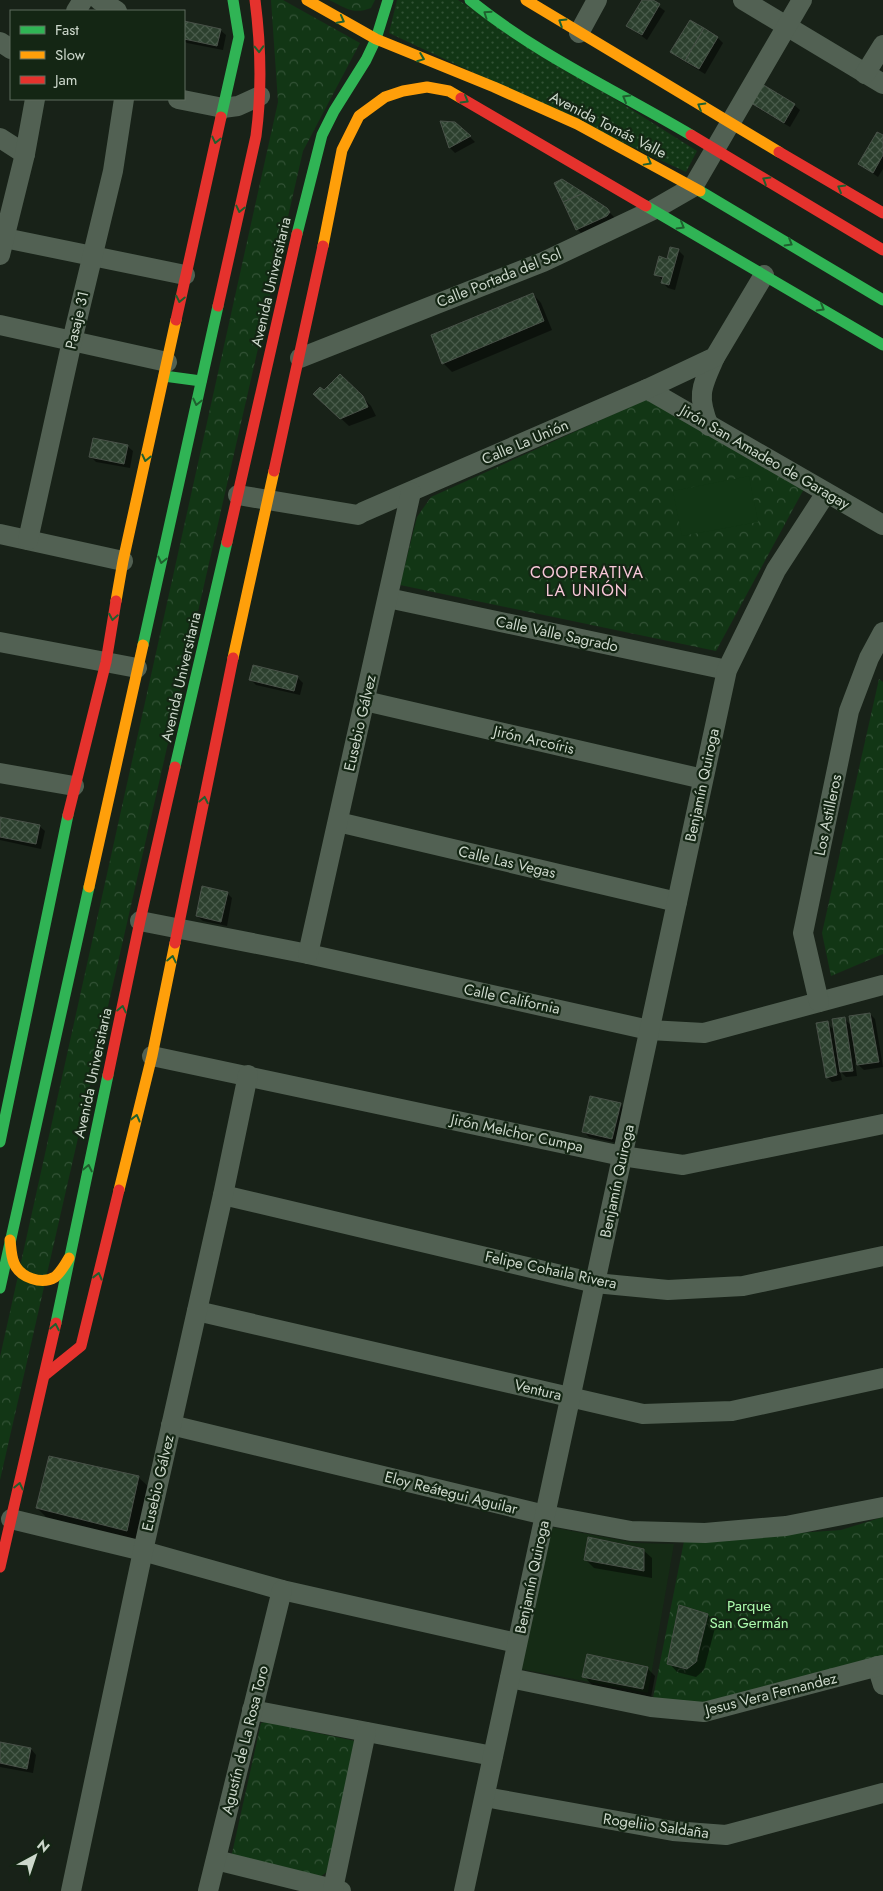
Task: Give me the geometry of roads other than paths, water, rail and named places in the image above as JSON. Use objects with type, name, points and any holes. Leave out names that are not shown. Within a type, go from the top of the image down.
[{"type":"main road","points":[[0,1288],[256,136],[260,96],[259,40],[255,0]]},
{"type":"main road","name":"Avenida Tomás Valle","points":[[307,0],[376,40],[458,72],[577,124],[693,186],[883,300]]},
{"type":"main road","name":"Avenida Universitaria","points":[[0,1567],[45,1375],[140,921],[322,135],[376,40],[388,0]]},
{"type":"main road","name":"Avenida Tomás Valle","points":[[470,0],[483,11],[540,48],[715,149],[883,250]]},
{"type":"main road","points":[[526,0],[883,213]]},
{"type":"main road","points":[[0,1142],[74,786],[106,662],[123,561],[239,37],[234,3]]},
{"type":"main road","points":[[449,91],[458,72]]},
{"type":"main road","points":[[45,1375],[81,1346],[152,1056],[233,656],[300,358],[342,150],[359,116],[385,97],[403,91],[427,87],[449,91],[883,345]]},
{"type":"main road","points":[[166,369],[201,382]]},
{"type":"main road","points":[[10,1240],[15,1265],[24,1275],[36,1280],[49,1280],[57,1276],[69,1258]]},
{"type":"street","points":[[99,0],[115,10]]},
{"type":"street","points":[[579,33],[597,0]]},
{"type":"street","points":[[743,0],[883,84]]},
{"type":"street","points":[[693,186],[802,0]]},
{"type":"street","points":[[865,74],[883,45]]},
{"type":"street","points":[[183,100],[223,108],[238,106],[260,96]]},
{"type":"street","points":[[35,100],[25,154],[1,243],[92,256],[185,275]]},
{"type":"street","name":"Pasaje 31","points":[[28,540],[112,171],[124,100]]},
{"type":"street","points":[[0,138],[25,154]]},
{"type":"street","name":"Calle Portada del Sol","points":[[300,358],[543,262],[653,210],[693,186]]},
{"type":"street","points":[[709,426],[702,408],[702,387],[715,357],[764,275]]},
{"type":"street","points":[[0,325],[72,341],[166,369]]},
{"type":"street","name":"Calle La Unión","points":[[238,494],[268,501],[358,515],[647,389],[715,357]]},
{"type":"street","name":"Jirón San Amadeo de Garagay","points":[[647,389],[883,525]]},
{"type":"street","name":"Eusebio Gálvez","points":[[308,954],[411,492]]},
{"type":"street","name":"Benjamín Quiroga","points":[[464,1891],[726,670],[776,570],[826,493]]},
{"type":"street","points":[[363,512],[404,523]]},
{"type":"street","points":[[0,534],[123,561]]},
{"type":"street","name":"Calle Valle Sagrado","points":[[388,598],[726,670]]},
{"type":"street","name":"Los Astilleros","points":[[819,1002],[803,933],[849,711],[876,662],[883,632]]},
{"type":"street","points":[[0,642],[137,668]]},
{"type":"street","name":"Jirón Arcoíris","points":[[365,701],[703,779]]},
{"type":"street","points":[[0,773],[74,786]]},
{"type":"street","name":"Calle Las Vegas","points":[[338,822],[677,902]]},
{"type":"street","name":"Calle California","points":[[140,921],[308,954],[649,1030],[704,1033],[883,985]]},
{"type":"street","name":"Jirón Melchor Cumpa","points":[[152,1056],[622,1156],[684,1165],[883,1124]]},
{"type":"street","name":"Eusebio Gálvez","points":[[71,1891],[143,1551],[248,1075]]},
{"type":"street","name":"Felipe Cohaila Rivera","points":[[223,1194],[595,1282],[668,1290],[743,1286],[883,1256]]},
{"type":"street","name":"Ventura","points":[[197,1311],[643,1414],[732,1411],[883,1378]]},
{"type":"street","name":"Eloy Reátegui Aguilar","points":[[171,1426],[545,1515],[631,1532],[704,1533],[786,1526],[883,1507]]},
{"type":"street","points":[[12,1519],[143,1551],[282,1590],[517,1643]]},
{"type":"street","name":"Agustín de La Rosa Toro","points":[[208,1891],[282,1590]]},
{"type":"street","name":"Jesus Vera Fernandez","points":[[510,1678],[651,1707],[704,1712],[881,1672]]},
{"type":"street","points":[[252,1710],[493,1756]]},
{"type":"street","points":[[216,1860],[337,1890],[366,1732]]},
{"type":"street","name":"Rogeliio Saldaña","points":[[485,1798],[673,1831],[726,1835],[883,1793]]},
{"type":"district","name":"COOPERATIVA LA UNIÓN","points":[[587,581]]},
{"type":"park label","name":"Parque San Germán","points":[[749,1614]]}]
